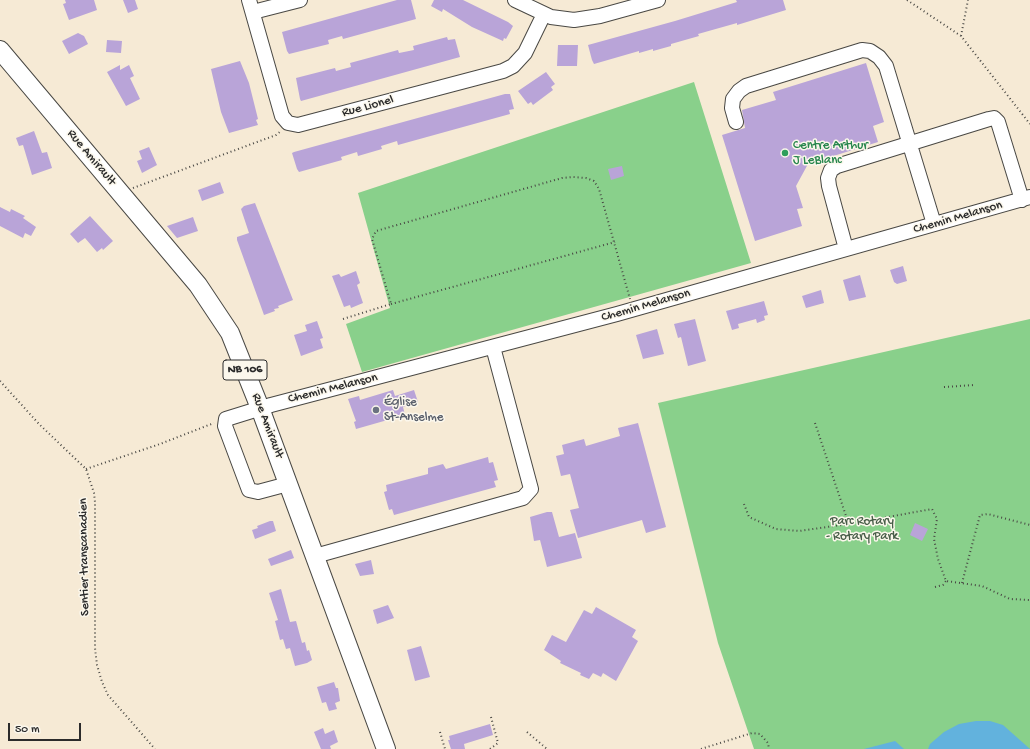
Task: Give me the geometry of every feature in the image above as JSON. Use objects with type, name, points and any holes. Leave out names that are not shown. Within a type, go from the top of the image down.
[{"type":"main road","name":"Rue Amirault","points":[[0,50],[198,285],[230,333],[260,408],[386,749]]},
{"type":"street","points":[[288,123],[282,116],[279,108],[251,6],[300,0]]},
{"type":"street","points":[[515,0],[544,14],[565,19],[584,19],[658,0]]},
{"type":"street","name":"Rue Lionel","points":[[288,123],[304,124],[503,71],[513,66],[525,53],[544,14]]},
{"type":"street","points":[[736,122],[732,108],[733,99],[739,91],[746,86],[862,50],[870,51],[879,57],[886,66],[934,224]]},
{"type":"street","points":[[846,249],[829,186],[828,178],[831,170],[837,166],[994,118],[998,122],[1026,198]]},
{"type":"street","name":"Chemin Melanson","points":[[227,418],[633,310],[1026,198]]},
{"type":"street","points":[[315,556],[523,498],[531,489],[492,347]]},
{"type":"street","points":[[227,418],[225,421],[225,426],[249,490],[258,492],[288,484]]},
{"type":"path","points":[[907,0],[961,36],[1030,124]]},
{"type":"path","points":[[961,36],[968,0]]},
{"type":"path","points":[[120,193],[276,135],[288,123]]},
{"type":"path","points":[[391,304],[372,239],[376,231],[573,177],[586,178],[594,181],[599,189],[633,310]]},
{"type":"path","points":[[343,319],[391,304],[614,242]]},
{"type":"path","name":"Sentier transcanadien","points":[[0,380],[39,424],[86,469],[94,493],[95,502],[95,648],[100,676],[108,695],[117,707],[155,749]]},
{"type":"path","points":[[944,387],[974,385]]},
{"type":"path","points":[[86,469],[160,444],[227,418]]},
{"type":"path","points":[[815,423],[846,516],[855,524]]},
{"type":"path","points":[[744,504],[749,517],[776,529],[799,531],[855,524],[932,509],[937,519],[934,539],[938,559],[946,581]]},
{"type":"path","points":[[962,584],[980,515],[988,514],[1030,525]]},
{"type":"path","points":[[946,581],[982,586],[1010,599],[1030,600]]},
{"type":"path","points":[[935,587],[943,585],[946,581]]},
{"type":"path","points":[[490,749],[498,743],[491,717]]},
{"type":"path","points":[[440,732],[445,749]]},
{"type":"path","points":[[527,732],[547,749]]},
{"type":"path","points":[[701,749],[752,733],[760,734],[768,743],[769,749]]},
{"type":"green space","points":[[694,82],[751,263],[362,372],[346,324],[390,308],[358,193]]},
{"type":"green space","name":"Parc Rotary - Rotary Park","points":[[1030,319],[1030,749],[754,749],[718,643],[658,403]]},
{"type":"water","points":[[976,721],[990,721],[1003,725],[1030,749],[928,749],[930,744],[944,732],[959,724]]},
{"type":"water","points":[[895,741],[904,749],[864,749]]},
{"type":"building","points":[[65,0],[94,0],[97,10],[69,20],[63,4],[66,3]]},
{"type":"building","points":[[123,0],[135,0],[138,9],[128,13]]},
{"type":"building","points":[[397,0],[411,0],[416,19],[343,39],[342,36],[328,40],[329,44],[289,54],[287,51],[282,32]]},
{"type":"building","points":[[434,0],[463,0],[508,22],[513,26],[506,39],[504,38],[503,41],[472,27],[443,9],[442,12],[431,6]]},
{"type":"building","points":[[736,0],[783,0],[786,10],[737,25],[737,23],[698,34],[699,36],[653,51],[653,49],[639,53],[639,51],[594,64],[592,60],[588,45],[675,21],[737,2]]},
{"type":"building","points":[[78,33],[84,36],[88,44],[69,54],[62,41]]},
{"type":"building","points":[[447,37],[448,40],[455,39],[460,57],[301,101],[300,99],[296,78],[335,68],[336,71],[351,67],[350,63],[398,50],[399,53],[414,50],[413,46]]},
{"type":"building","points":[[107,40],[122,41],[121,53],[106,52]]},
{"type":"building","points":[[558,45],[578,45],[577,66],[557,66]]},
{"type":"building","points":[[240,61],[249,83],[258,119],[256,120],[258,125],[229,133],[221,112],[211,69]]},
{"type":"building","name":"Centre Arthur J LeBlanc","points":[[866,63],[884,122],[873,126],[878,142],[808,164],[796,186],[803,208],[797,209],[802,226],[755,241],[722,135],[745,128],[742,110],[776,100],[773,92]]},
{"type":"building","points":[[120,65],[120,70],[129,65],[134,76],[130,78],[140,99],[126,106],[107,72]]},
{"type":"building","points":[[546,72],[555,84],[551,87],[553,90],[533,105],[531,102],[528,104],[518,91]]},
{"type":"building","points":[[505,94],[510,94],[514,109],[509,110],[510,114],[398,145],[397,141],[381,146],[382,149],[358,156],[357,152],[341,157],[342,160],[299,172],[297,169],[292,153],[294,152]]},
{"type":"building","points":[[34,131],[42,153],[47,152],[52,168],[32,175],[23,145],[19,146],[16,138]]},
{"type":"building","points":[[149,147],[157,165],[142,173],[137,161],[142,159],[139,151]]},
{"type":"building","points":[[622,166],[624,176],[611,180],[608,169]]},
{"type":"building","points":[[220,182],[224,193],[202,201],[198,190]]},
{"type":"building","points":[[255,203],[293,300],[278,306],[279,308],[274,309],[275,311],[264,315],[237,240],[237,237],[249,233],[241,209],[244,206]]},
{"type":"building","points":[[0,207],[10,212],[11,209],[25,216],[23,218],[36,227],[31,236],[25,233],[23,238],[0,226]]},
{"type":"building","points":[[90,216],[113,241],[103,250],[102,248],[97,252],[85,238],[78,243],[70,234]]},
{"type":"building","points":[[193,217],[198,231],[177,238],[167,226]]},
{"type":"building","points":[[903,266],[907,281],[897,284],[894,282],[890,270]]},
{"type":"building","points":[[356,271],[360,283],[357,285],[363,303],[351,308],[350,305],[344,307],[332,276],[339,274],[341,277]]},
{"type":"building","points":[[860,275],[866,297],[849,301],[843,280]]},
{"type":"building","points":[[821,290],[824,303],[806,308],[802,296]]},
{"type":"building","points":[[764,301],[768,315],[764,316],[765,320],[757,323],[756,319],[738,324],[739,328],[732,330],[726,311]]},
{"type":"building","points":[[695,319],[706,361],[688,366],[681,337],[678,338],[674,324]]},
{"type":"building","points":[[317,321],[323,338],[320,339],[323,348],[301,356],[294,335],[307,331],[305,325]]},
{"type":"building","points":[[657,329],[664,354],[643,359],[636,335]]},
{"type":"building","name":"Église St-Anselme","points":[[393,390],[395,396],[414,390],[418,402],[403,407],[405,415],[356,429],[354,422],[356,421],[348,399],[359,396],[360,400]]},
{"type":"building","points":[[638,423],[666,527],[646,533],[642,520],[578,538],[570,510],[579,508],[570,474],[561,476],[556,456],[564,454],[562,445],[584,439],[586,446],[620,436],[618,428]]},
{"type":"building","points":[[488,457],[489,463],[493,462],[498,480],[494,481],[496,487],[394,515],[392,509],[389,510],[384,492],[387,491],[386,485],[428,474],[428,468],[443,464],[446,469]]},
{"type":"building","points":[[552,512],[559,537],[575,533],[582,558],[547,567],[540,540],[534,541],[530,517]]},
{"type":"building","points":[[273,521],[276,531],[255,539],[252,530],[258,528],[257,526]]},
{"type":"building","points":[[915,523],[928,529],[922,541],[910,535]]},
{"type":"building","points":[[291,550],[294,558],[271,566],[268,559]]},
{"type":"building","points":[[371,560],[374,574],[360,576],[355,564]]},
{"type":"building","points":[[281,589],[290,622],[296,621],[302,643],[305,642],[307,651],[309,650],[312,660],[307,663],[295,666],[290,648],[286,649],[283,639],[280,640],[275,621],[278,620],[269,593]]},
{"type":"building","points":[[388,605],[394,618],[377,624],[373,610]]},
{"type":"building","points":[[596,607],[636,630],[632,637],[638,641],[616,681],[603,673],[601,677],[593,673],[589,679],[580,675],[581,673],[560,663],[561,661],[544,650],[552,635],[566,642],[584,610],[592,614]]},
{"type":"building","points":[[421,646],[430,677],[415,681],[407,650]]},
{"type":"building","points":[[334,682],[336,688],[338,688],[340,701],[335,703],[337,709],[329,711],[326,702],[322,703],[317,687]]},
{"type":"building","points":[[490,724],[493,735],[464,744],[465,749],[451,749],[448,740],[450,740],[449,736]]},
{"type":"building","points":[[323,728],[325,734],[334,730],[338,742],[330,746],[331,749],[321,749],[314,732]]},
{"type":"place","name":"Centre Arthur J LeBlanc","points":[[785,153]]},
{"type":"place","name":"Église St-Anselme","points":[[376,410]]}]
